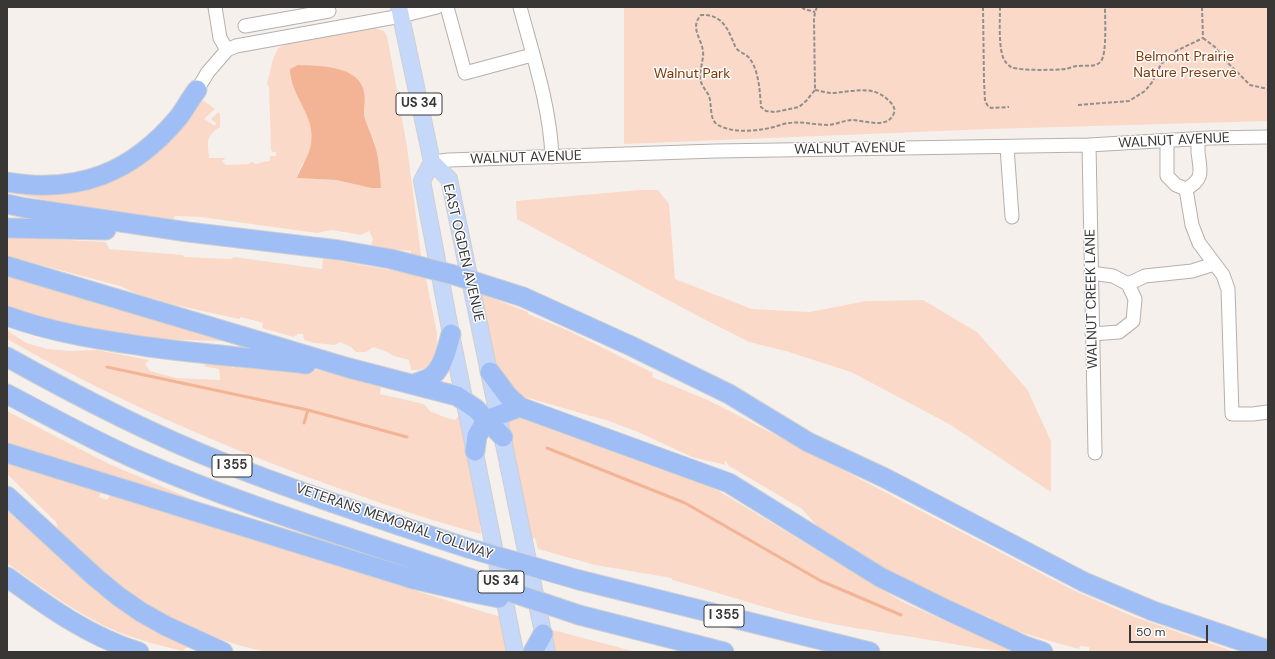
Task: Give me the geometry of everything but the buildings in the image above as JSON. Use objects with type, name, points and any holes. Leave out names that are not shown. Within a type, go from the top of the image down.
[{"type":"highway","points":[[7,182],[50,185],[83,181],[109,173],[136,158],[157,140],[178,117],[197,90]]},
{"type":"highway","points":[[7,204],[188,232],[339,250],[392,259],[454,275],[523,298],[631,346],[729,394],[808,442],[885,478],[1084,582],[1153,611],[1268,650]]},
{"type":"highway","points":[[7,228],[188,232]]},
{"type":"highway","points":[[7,266],[349,368],[457,396],[476,409],[492,417],[503,437]]},
{"type":"highway","points":[[7,316],[51,330],[115,342],[349,368]]},
{"type":"highway","points":[[414,384],[429,378],[439,368],[445,356],[451,334]]},
{"type":"highway","name":"VETERANS MEMORIAL TOLLWAY","points":[[7,357],[58,386],[140,426],[219,461],[386,522],[468,548],[579,580],[870,652]]},
{"type":"highway","points":[[490,372],[508,396],[520,407],[729,483],[880,576],[1010,640],[1043,652]]},
{"type":"highway","name":"VETERANS MEMORIAL TOLLWAY","points":[[7,394],[71,428],[139,460],[201,486],[283,515],[469,585]]},
{"type":"highway","points":[[474,451],[477,436],[492,417],[520,407]]},
{"type":"highway","points":[[7,453],[413,579],[469,585]]},
{"type":"highway","points":[[7,496],[95,577],[118,596],[166,626],[223,652]]},
{"type":"highway","points":[[7,577],[44,604],[81,627],[139,652]]},
{"type":"highway","name":"I 355","points":[[469,585],[724,652]]},
{"type":"highway","points":[[533,652],[543,634]]},
{"type":"main road","name":"US 34","points":[[400,11],[432,162]]},
{"type":"main road","name":"EAST OGDEN AVENUE","points":[[492,417],[490,372],[449,179],[432,162],[422,181],[474,451],[516,652]]},
{"type":"main road","name":"US 34","points":[[503,437],[547,652]]},
{"type":"street","points":[[215,7],[220,38],[227,50]]},
{"type":"street","points":[[197,90],[208,72],[227,50],[249,43],[400,11],[437,7]]},
{"type":"street","points":[[447,7],[465,73],[532,55]]},
{"type":"street","points":[[520,7],[551,133],[552,157]]},
{"type":"street","points":[[245,26],[329,11]]},
{"type":"street","name":"WALNUT AVENUE","points":[[432,162],[449,160],[716,151],[1088,145],[1268,137]]},
{"type":"street","points":[[1167,141],[1167,176],[1176,185],[1186,189],[1194,185],[1200,178],[1201,168],[1198,153],[1198,139]]},
{"type":"street","name":"WALNUT CREEK LANE","points":[[1088,145],[1095,453]]},
{"type":"street","points":[[1007,147],[1012,217]]},
{"type":"street","points":[[1186,189],[1192,225],[1200,243],[1223,275],[1228,289],[1232,414],[1268,412]]},
{"type":"street","points":[[1128,284],[1145,276],[1192,271],[1214,264]]},
{"type":"street","points":[[1091,273],[1113,276],[1128,284],[1135,299],[1133,321],[1119,332],[1092,334]]},
{"type":"path","points":[[802,7],[814,12]]},
{"type":"path","points":[[815,90],[833,93],[843,91],[874,91],[891,103],[894,107],[894,112],[891,118],[876,124],[851,120],[829,125],[789,123],[777,127],[747,132],[717,125],[713,120],[709,95],[703,87],[700,79],[703,54],[702,45],[695,28],[696,20],[701,15],[709,14],[716,17],[725,26],[736,48],[750,58],[753,64],[760,89],[761,107],[766,111],[775,112],[799,107],[815,90],[814,12],[817,7]]},
{"type":"path","points":[[983,7],[985,101],[991,108],[1009,108]]},
{"type":"path","points":[[1000,7],[1002,53],[1005,62],[1018,69],[1054,69],[1094,65],[1100,62],[1104,56],[1105,7]]},
{"type":"path","points":[[1202,7],[1203,38]]},
{"type":"path","points":[[1203,38],[1215,47],[1226,61],[1250,85],[1268,89]]},
{"type":"path","points":[[1078,105],[1129,101],[1145,92],[1153,81],[1161,64],[1176,51],[1203,38]]},
{"type":"green space","name":"Walnut Park","points":[[624,7],[1268,7],[1268,121],[990,129],[624,144]]},
{"type":"green space","points":[[375,28],[384,31],[387,36],[407,147],[421,254],[437,333],[437,353],[425,368],[411,370],[409,360],[394,356],[373,347],[366,352],[356,352],[351,347],[340,342],[335,345],[315,343],[304,340],[303,334],[298,334],[294,337],[262,328],[263,323],[241,317],[239,319],[171,304],[135,293],[120,286],[7,256],[7,237],[106,242],[109,249],[183,255],[184,257],[231,259],[234,257],[322,269],[323,258],[412,274],[411,251],[381,248],[371,245],[373,239],[369,231],[361,235],[332,230],[317,233],[201,217],[175,216],[173,220],[80,207],[15,194],[16,190],[80,186],[196,102],[204,101],[215,109],[204,119],[215,126],[216,123],[211,119],[218,112],[220,114],[220,127],[208,140],[209,158],[226,158],[222,161],[226,165],[249,164],[251,162],[256,164],[270,161],[270,156],[276,156],[276,152],[271,150],[269,87],[267,84],[273,59],[278,48],[291,42]],"holes":[[[290,76],[364,91],[365,120],[374,141],[380,169],[371,188],[336,180],[297,178],[301,166],[307,159],[311,148],[312,137],[308,116]]]},
{"type":"green space","points":[[640,190],[658,190],[669,204],[675,279],[752,309],[810,312],[866,301],[923,300],[977,332],[1027,389],[1051,441],[1051,492],[951,425],[851,372],[789,352],[749,342],[517,219],[516,201]]},
{"type":"green space","points":[[7,275],[223,341],[118,335],[74,327],[7,308]]},
{"type":"green space","points":[[481,294],[528,312],[528,314],[567,330],[653,373],[652,377],[710,401],[1071,589],[1132,616],[1235,652],[1089,651],[1089,647],[1080,646],[1079,649],[1035,637],[1003,626],[992,622],[991,618],[986,616],[983,619],[898,580],[899,575],[894,572],[889,575],[826,536],[802,509],[729,466],[726,461],[724,462],[726,465],[692,457],[638,432],[609,421],[521,396],[510,391],[496,366]]},
{"type":"green space","points":[[7,330],[26,343],[48,349],[69,351],[97,350],[149,360],[145,364],[150,371],[176,378],[220,380],[219,369],[203,366],[206,364],[220,363],[222,361],[233,368],[241,360],[284,364],[334,373],[381,387],[380,394],[424,404],[430,411],[444,417],[455,420],[459,415],[479,510],[481,534],[398,509],[349,492],[261,459],[174,423],[132,404],[48,362],[7,339]]},
{"type":"green space","points":[[7,411],[107,463],[196,501],[195,503],[7,446]]},
{"type":"green space","points":[[511,418],[521,418],[553,427],[670,467],[717,490],[901,601],[997,642],[1027,652],[976,648],[820,621],[758,605],[672,580],[672,578],[595,565],[538,549],[535,538],[532,538],[507,425],[507,421]]},
{"type":"green space","points":[[7,462],[101,492],[99,497],[107,500],[110,495],[502,617],[508,652],[268,652],[217,638],[169,617],[147,604],[125,589],[70,544],[58,531],[56,522],[7,474]]},
{"type":"green space","points":[[7,506],[88,582],[134,615],[173,638],[201,649],[200,652],[196,648],[193,649],[189,647],[183,651],[158,645],[118,632],[89,618],[33,582],[7,563]]},
{"type":"green space","points":[[549,629],[636,652],[554,652]]},
{"type":"shaded area","points":[[298,65],[337,69],[355,77],[361,83],[365,95],[365,119],[378,158],[381,188],[371,188],[336,180],[297,178],[310,149],[312,134],[307,115],[291,79],[290,69]]},
{"type":"waterway","points":[[107,367],[308,410],[407,437]]},
{"type":"waterway","points":[[304,423],[308,410]]},
{"type":"waterway","points":[[547,448],[685,503],[821,581],[901,615]]},
{"type":"park label","name":"Belmont Prairie Nature Preserve","points":[[1185,66]]}]
